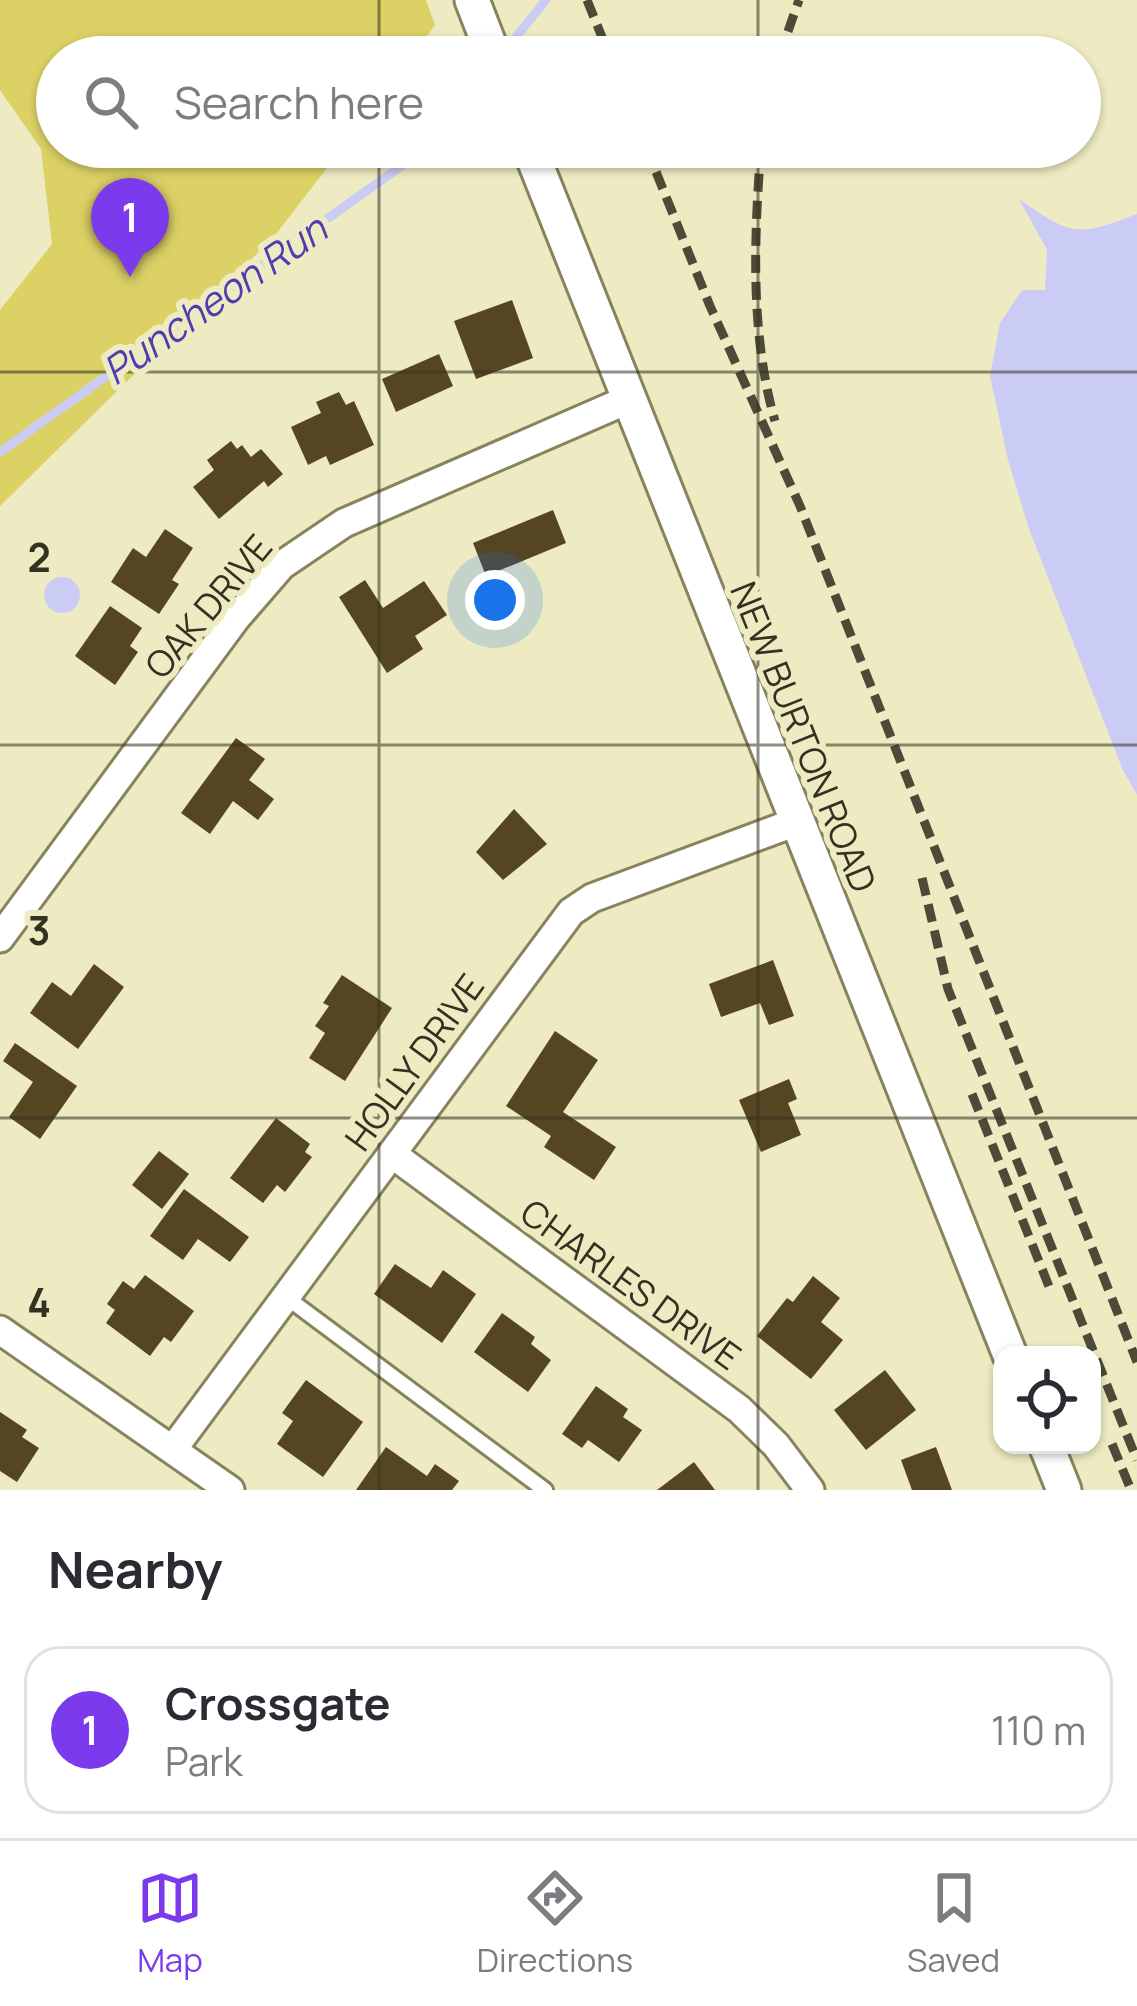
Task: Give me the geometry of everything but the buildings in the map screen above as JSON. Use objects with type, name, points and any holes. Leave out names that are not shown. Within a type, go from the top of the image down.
[{"type":"street","points":[[472,0],[486,36]]},
{"type":"street","name":"NEW BURTON ROAD","points":[[537,168],[1006,1346]]},
{"type":"street","name":"OAK DRIVE","points":[[0,938],[236,618],[282,565],[344,523],[626,400]]},
{"type":"street","name":"HOLLY DRIVE","points":[[173,1449],[571,912],[592,898],[796,822]]},
{"type":"street","name":"CHARLES DRIVE","points":[[392,1154],[740,1409],[776,1445],[809,1490]]},
{"type":"street","points":[[0,1330],[230,1490]]},
{"type":"street","points":[[1050,1454],[1064,1490]]},
{"type":"lane","points":[[286,1297],[544,1490]]},
{"type":"shaded area","points":[[0,0],[426,0],[435,25],[427,36],[36,36],[36,142],[0,90]]},
{"type":"shaded area","points":[[43,168],[327,168],[273,238],[0,506],[0,310],[52,244]]},
{"type":"water","points":[[1019,199],[1075,229],[1101,227],[1137,214],[1137,795],[1122,768],[1028,526],[990,376],[1000,323],[1022,290],[1045,290],[1047,250]]},
{"type":"water","points":[[62,577],[75,582],[80,595],[75,608],[62,613],[49,608],[44,595],[49,582]]},
{"type":"waterway","name":"Puncheon Run","points":[[517,36],[546,0]]},
{"type":"waterway","name":"Puncheon Run","points":[[0,452],[399,168]]},
{"type":"railway","points":[[587,0],[602,36]]},
{"type":"railway","points":[[786,36],[799,0]]},
{"type":"railway","points":[[654,168],[800,506],[1137,1362]]},
{"type":"railway","points":[[760,168],[758,320],[775,421]]},
{"type":"railway","points":[[922,878],[948,989],[1137,1460]]},
{"type":"railway","points":[[972,1094],[1050,1289]]},
{"type":"railway","points":[[1112,1444],[1131,1490]]},
{"type":"place","name":"Crossgate","points":[[130,277]]}]
